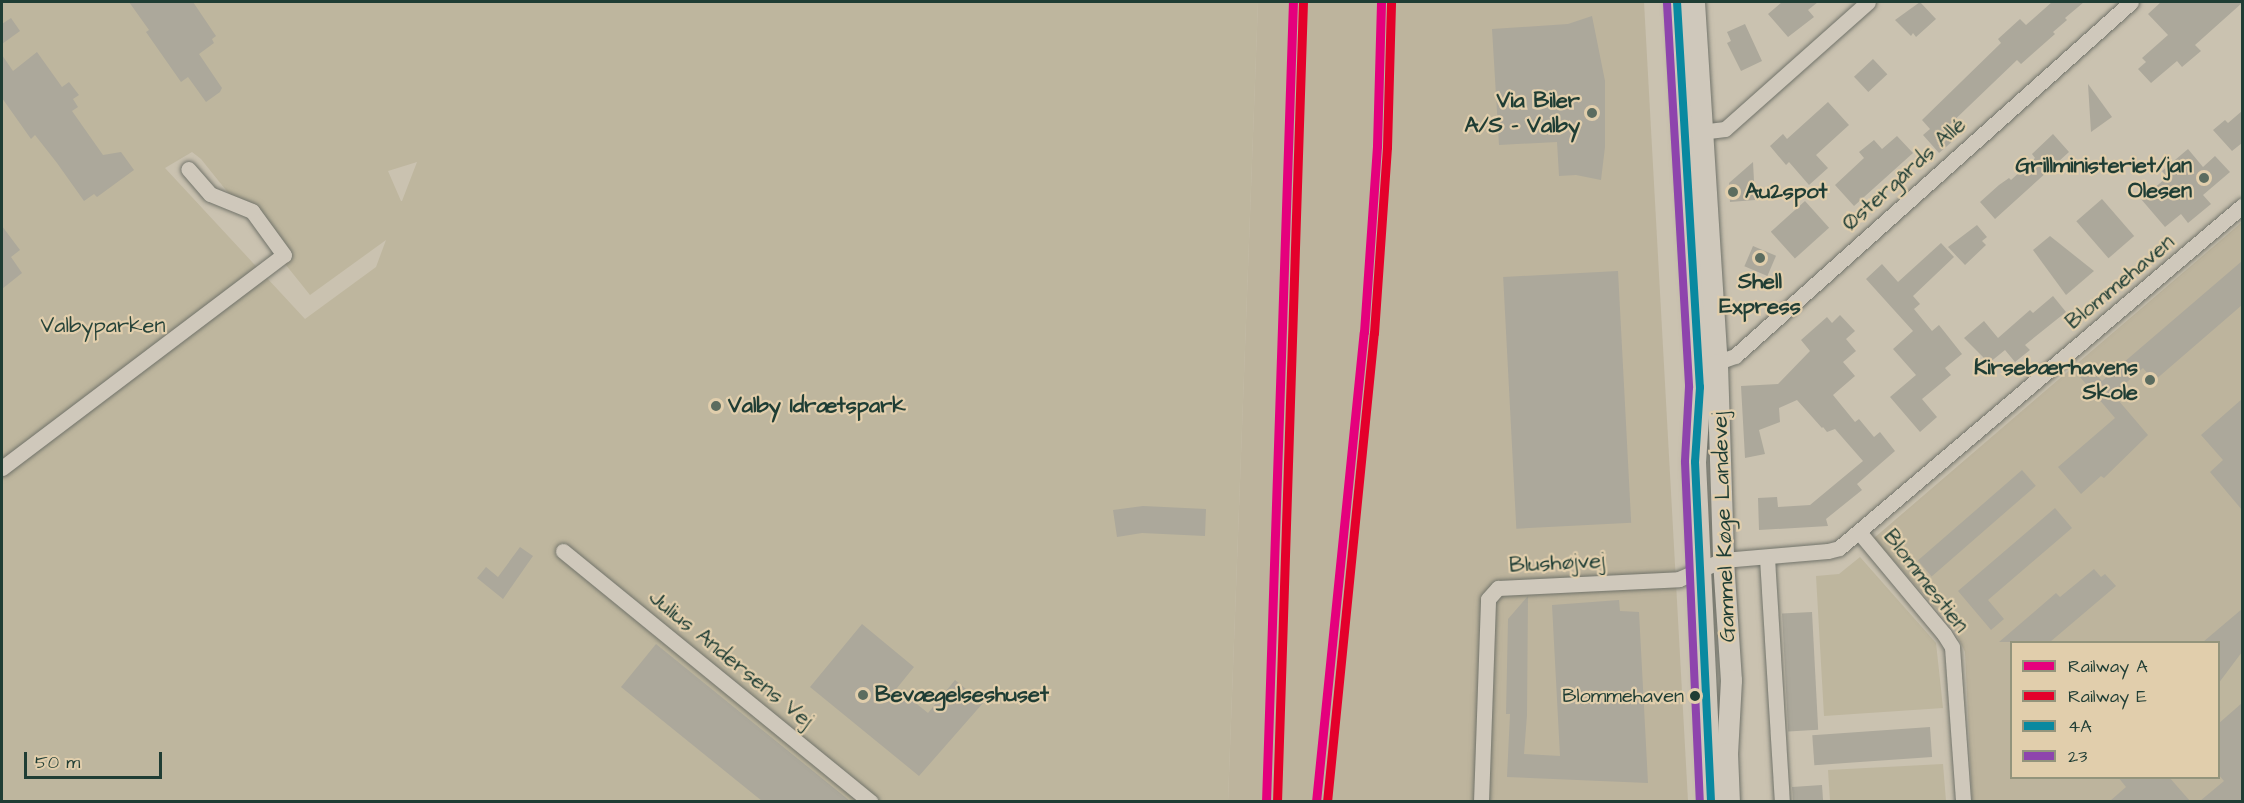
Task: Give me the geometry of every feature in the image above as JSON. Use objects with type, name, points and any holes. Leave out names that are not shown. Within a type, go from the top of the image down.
[{"type":"main road","name":"Gammel Køge Landevej","points":[[1677,2],[1694,133]]},
{"type":"main road","name":"Gammel Køge Landevej","points":[[1694,2],[1694,133],[1731,680],[1727,753],[1730,801]]},
{"type":"main road","name":"Gammel Køge Landevej","points":[[1708,365],[1700,387],[1695,462],[1711,801]]},
{"type":"street","points":[[1694,133],[1725,129],[1868,2]]},
{"type":"street","name":"Østergårds Allé","points":[[1708,365],[1736,356],[2131,2]]},
{"type":"street","points":[[2,468],[284,255],[252,211],[210,194],[188,169]]},
{"type":"street","name":"Blommehaven","points":[[1724,560],[1767,558],[1839,548],[2242,206]]},
{"type":"street","name":"Blommestien","points":[[1859,532],[1944,634],[1952,647],[1963,801]]},
{"type":"street","name":"Julius Andersens Vej","points":[[563,550],[871,801]]},
{"type":"street","name":"Gammel Køge Landevej","points":[[1767,558],[1782,801]]},
{"type":"street","name":"Blushøjvej","points":[[1481,801],[1488,599],[1498,588],[1679,579],[1724,560]]},
{"type":"shaded area","points":[[1258,2],[1644,2],[1688,801],[1228,802]]},
{"type":"shaded area","name":"Kirsebærhavens Skole","points":[[2242,222],[2242,801],[1972,801],[1965,652],[1954,629],[1874,538]]},
{"type":"green space","name":"Valby Idrætspark","points":[[2,2],[1258,2],[1228,801],[2,801]],"holes":[[[192,152],[201,159],[310,295],[386,240],[376,267],[305,319],[165,168]],[[417,162],[402,201],[401,201],[388,171]]]},
{"type":"green space","points":[[1860,557],[1936,643],[1943,708],[1824,716],[1816,576],[1839,574]]},
{"type":"green space","points":[[2242,652],[2242,703],[2221,722],[2220,706],[2220,671]]},
{"type":"green space","points":[[1943,764],[1946,801],[1830,801],[1828,770]]},
{"type":"building","points":[[129,2],[193,2],[216,36],[212,39],[214,43],[199,54],[222,88],[220,92],[206,102],[188,77],[181,82],[146,32],[149,30]]},
{"type":"building","points":[[1782,2],[1818,2],[1808,10],[1814,17],[1788,37],[1768,14]]},
{"type":"building","points":[[1920,2],[1936,19],[1916,37],[1913,33],[1911,36],[1895,20]]},
{"type":"building","points":[[2052,2],[2084,2],[2065,18],[2067,20],[2053,32],[2055,34],[2021,64],[2017,60],[1944,130],[1954,140],[1939,153],[1923,135],[1930,129],[1922,120],[2001,43],[1998,39],[2020,19],[2026,25]]},
{"type":"building","points":[[2161,2],[2242,3],[2195,45],[2201,51],[2182,67],[2177,61],[2151,83],[2138,69],[2146,62],[2142,58],[2168,35],[2148,14]]},
{"type":"building","points":[[1592,16],[1605,81],[1605,147],[1601,180],[1576,175],[1559,176],[1557,142],[1499,145],[1492,29],[1568,24]]},
{"type":"building","points":[[11,18],[20,31],[2,44],[2,24]]},
{"type":"building","points":[[1745,24],[1762,61],[1741,71],[1727,43],[1731,41],[1727,32]]},
{"type":"building","points":[[37,52],[62,87],[69,82],[79,95],[73,99],[78,107],[72,111],[103,155],[121,152],[134,170],[97,197],[94,194],[84,201],[35,135],[31,139],[2,98],[2,55],[13,71]]},
{"type":"building","points":[[1873,59],[1887,74],[1868,92],[1854,77]]},
{"type":"building","points":[[2088,84],[2112,117],[2091,132]]},
{"type":"building","points":[[1828,102],[1849,125],[1816,155],[1828,168],[1809,185],[1789,162],[1786,165],[1770,146],[1783,134],[1787,139]]},
{"type":"building","points":[[2242,111],[2242,143],[2232,151],[2213,130],[2225,120],[2228,123]]},
{"type":"building","points":[[2053,134],[2069,152],[1995,219],[1980,202],[1999,185],[2009,178],[2011,180],[2035,158],[2032,154]]},
{"type":"building","points":[[1897,136],[1913,153],[1854,206],[1835,185],[1864,158],[1859,152],[1874,140],[1882,149]]},
{"type":"building","points":[[2188,149],[2203,167],[2215,156],[2230,172],[2203,195],[2211,204],[2188,223],[2181,214],[2165,227],[2141,199],[2165,179],[2166,176],[2162,171]]},
{"type":"building","points":[[1753,162],[1755,200],[1730,202],[1729,183]]},
{"type":"building","points":[[2102,199],[2134,236],[2108,258],[2076,221]]},
{"type":"building","points":[[1805,201],[1829,228],[1795,259],[1771,232]]},
{"type":"building","points":[[1977,225],[1987,237],[1982,241],[1986,245],[1965,265],[1948,247]]},
{"type":"building","points":[[2,226],[20,250],[11,257],[22,273],[2,289]]},
{"type":"building","points":[[2050,236],[2094,271],[2066,295],[2033,250]]},
{"type":"building","points":[[1941,243],[1954,257],[1913,296],[1920,304],[1914,309],[1932,331],[1939,325],[1962,354],[1945,368],[1951,375],[1922,399],[1937,417],[1920,432],[1890,397],[1916,375],[1893,349],[1913,331],[1866,279],[1882,264],[1898,282]]},
{"type":"building","points":[[1753,246],[1776,256],[1767,276],[1744,266]]},
{"type":"building","points":[[2242,261],[2242,305],[2154,381],[2143,368],[2113,394],[2148,435],[2104,478],[2101,476],[2081,494],[2058,467],[2115,418],[2080,377],[2090,368],[2102,381]]},
{"type":"building","points":[[1618,271],[1631,523],[1516,529],[1503,277]]},
{"type":"building","points":[[2053,296],[2066,312],[2025,345],[2030,350],[2015,362],[2005,350],[1989,363],[1964,338],[1984,321],[1998,338],[2030,310],[2033,313]]},
{"type":"building","points":[[1840,315],[1855,331],[1846,339],[1856,351],[1843,362],[1855,376],[1833,395],[1855,422],[1859,419],[1874,437],[1880,432],[1895,451],[1857,484],[1862,490],[1826,519],[1828,526],[1759,530],[1758,498],[1777,497],[1778,507],[1810,505],[1863,461],[1835,429],[1827,432],[1797,400],[1779,408],[1780,422],[1759,430],[1765,454],[1745,458],[1741,386],[1778,384],[1810,351],[1801,340],[1827,317],[1832,323]]},
{"type":"building","points":[[2242,399],[2242,510],[2210,472],[2223,460],[2201,435]]},
{"type":"building","points":[[2022,470],[2036,486],[1932,576],[1918,561]]},
{"type":"building","points":[[1143,506],[1206,509],[1205,536],[1142,533],[1117,537],[1113,510]]},
{"type":"building","points":[[2055,508],[2072,528],[1988,600],[2004,619],[1991,630],[1958,591]]},
{"type":"building","points":[[520,547],[533,556],[503,599],[477,578],[486,567],[498,577]]},
{"type":"building","points":[[2094,569],[2101,577],[2105,574],[2116,586],[2051,641],[1999,642],[2056,593],[2060,597]]},
{"type":"building","points":[[1528,596],[1527,715],[1524,754],[1560,756],[1552,605],[1619,600],[1620,611],[1639,612],[1648,783],[1507,777],[1510,714],[1506,714],[1508,619]]},
{"type":"building","points":[[2242,609],[2242,652],[2220,681],[2220,641],[2204,641]]},
{"type":"building","points":[[1812,612],[1818,730],[1788,731],[1782,614]]},
{"type":"building","name":"Bevægelseshuset","points":[[862,624],[914,667],[897,688],[928,713],[955,680],[983,703],[919,776],[810,687]]},
{"type":"building","points":[[656,644],[850,801],[762,801],[621,687]]},
{"type":"building","points":[[2242,703],[2242,801],[2200,801],[2224,781],[2220,776],[2220,722]]},
{"type":"building","points":[[1930,727],[1932,757],[1814,765],[1812,735]]},
{"type":"building","points":[[2120,779],[2171,779],[2190,801],[2110,801],[2126,787]]},
{"type":"building","points":[[1822,785],[1823,801],[1793,802],[1792,787]]},
{"type":"rail line","name":"A","points":[[1266,802],[1293,2]]},
{"type":"rail line","name":"E","points":[[1277,802],[1303,2]]},
{"type":"rail line","name":"A","points":[[1316,802],[1364,332],[1377,146],[1381,2]]},
{"type":"rail line","name":"E","points":[[1327,802],[1374,333],[1387,147],[1391,2]]},
{"type":"transit line","name":"4A","points":[[1677,2],[1700,387],[1695,462],[1711,802]]},
{"type":"transit line","name":"23","points":[[1667,3],[1689,387],[1685,462],[1700,802]]},
{"type":"place","name":"Via Biler A/S - Valby","points":[[1592,113]]},
{"type":"place","name":"Grillministeriet/jan Olesen","points":[[2204,178]]},
{"type":"place","name":"Au2spot","points":[[1733,192]]},
{"type":"place","name":"Shell Express","points":[[1760,258]]},
{"type":"place","name":"Kirsebærhavens Skole","points":[[2150,380]]},
{"type":"place","name":"Valby Idrætspark","points":[[716,406]]},
{"type":"place","name":"Bevægelseshuset","points":[[863,695]]},
{"type":"place","name":"Blommehaven","points":[[1695,696]]},
{"type":"park label","name":"Valbyparken","points":[[103,326]]}]
